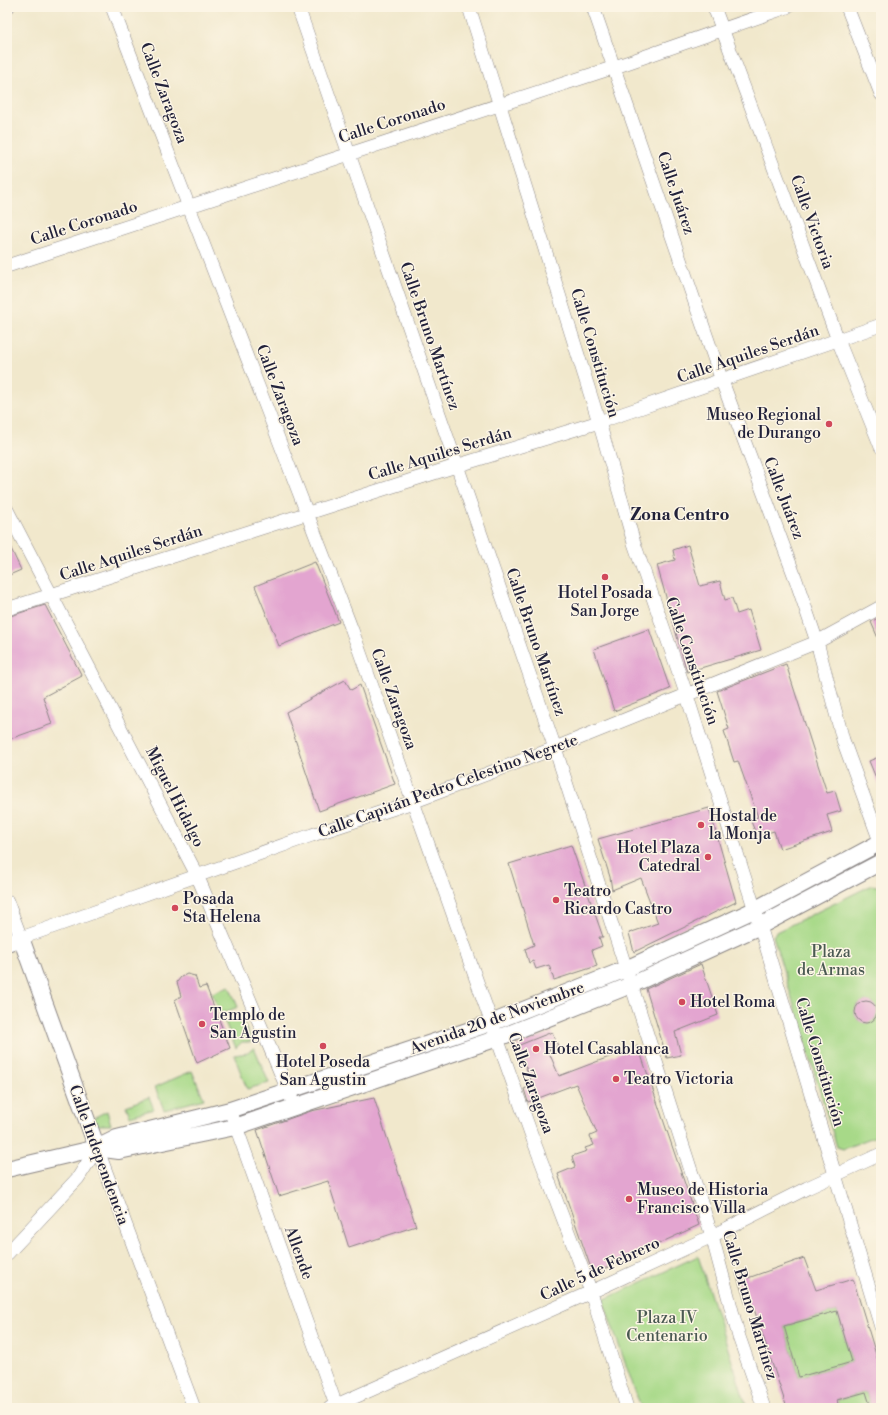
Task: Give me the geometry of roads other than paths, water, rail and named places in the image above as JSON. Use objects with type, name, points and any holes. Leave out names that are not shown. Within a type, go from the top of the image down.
[{"type":"main road","name":"Avenida 20 de Noviembre","points":[[7,1169],[97,1148],[117,1138],[230,1110],[289,1092],[491,1023],[626,969],[754,910],[881,843]]},
{"type":"main road","name":"Avenida 20 de Noviembre","points":[[97,1148],[119,1151],[235,1127],[498,1038],[631,985],[760,926],[881,862]]},
{"type":"main road","name":"Calle Independencia","points":[[14,940],[97,1148]]},
{"type":"street","name":"Calle Zaragoza","points":[[112,7],[190,206],[306,514],[352,630],[491,1023],[498,1038],[534,1142],[591,1292],[627,1408]]},
{"type":"street","name":"Calle Bruno Martínez","points":[[298,7],[555,748],[712,1236],[739,1337],[764,1408]]},
{"type":"street","name":"Calle Constitución","points":[[469,7],[599,422],[634,543],[687,696],[760,926],[836,1174],[876,1294],[881,1327]]},
{"type":"street","name":"Calle Juárez","points":[[593,7],[722,380],[796,580],[817,642],[843,740],[881,843]]},
{"type":"street","name":"Calle Victoria","points":[[714,7],[838,340],[881,448]]},
{"type":"street","name":"Calle Coronado","points":[[7,266],[348,153],[615,67],[722,28],[787,7]]},
{"type":"street","points":[[847,7],[881,94]]},
{"type":"street","name":"Calle Aquiles Serdán","points":[[7,609],[599,422],[881,325]]},
{"type":"street","name":"Miguel Hidalgo","points":[[7,510],[197,875],[295,1107]]},
{"type":"street","name":"Calle Capitán Pedro Celestino Negrete","points":[[14,940],[197,875],[413,802],[555,748],[687,696],[817,642],[881,607]]},
{"type":"street","name":"Calle Independencia","points":[[7,901],[14,940]]},
{"type":"street","name":"Allende","points":[[230,1110],[334,1407]]},
{"type":"street","points":[[7,1254],[51,1205],[78,1178],[97,1148]]},
{"type":"street","name":"Calle Independencia","points":[[97,1148],[194,1408]]},
{"type":"street","name":"Calle 5 de Febrero","points":[[334,1407],[591,1292],[712,1236],[836,1174],[881,1154]]},
{"type":"place","name":"Museo Regional de Durango","points":[[829,424]]},
{"type":"place","name":"Hotel Posada San Jorge","points":[[605,577]]},
{"type":"place","name":"Hostal de la Monja","points":[[701,825]]},
{"type":"place","name":"Hotel Plaza Catedral","points":[[708,857]]},
{"type":"place","name":"Teatro Ricardo Castro","points":[[556,900]]},
{"type":"place","name":"Posada Sta Helena","points":[[175,908]]},
{"type":"place","name":"Hotel Roma","points":[[682,1002]]},
{"type":"place","name":"Templo de San Agustin","points":[[202,1024]]},
{"type":"place","name":"Hotel Poseda San Agustin","points":[[323,1046]]},
{"type":"place","name":"Hotel Casablanca","points":[[536,1049]]},
{"type":"place","name":"Teatro Victoria","points":[[616,1079]]},
{"type":"place","name":"Museo de Historia Francisco Villa","points":[[629,1199]]},
{"type":"district","name":"Zona Centro","points":[[680,515]]},
{"type":"park label","name":"Plaza de Armas","points":[[831,961]]},
{"type":"park label","name":"Plaza IV Centenario","points":[[667,1327]]}]
